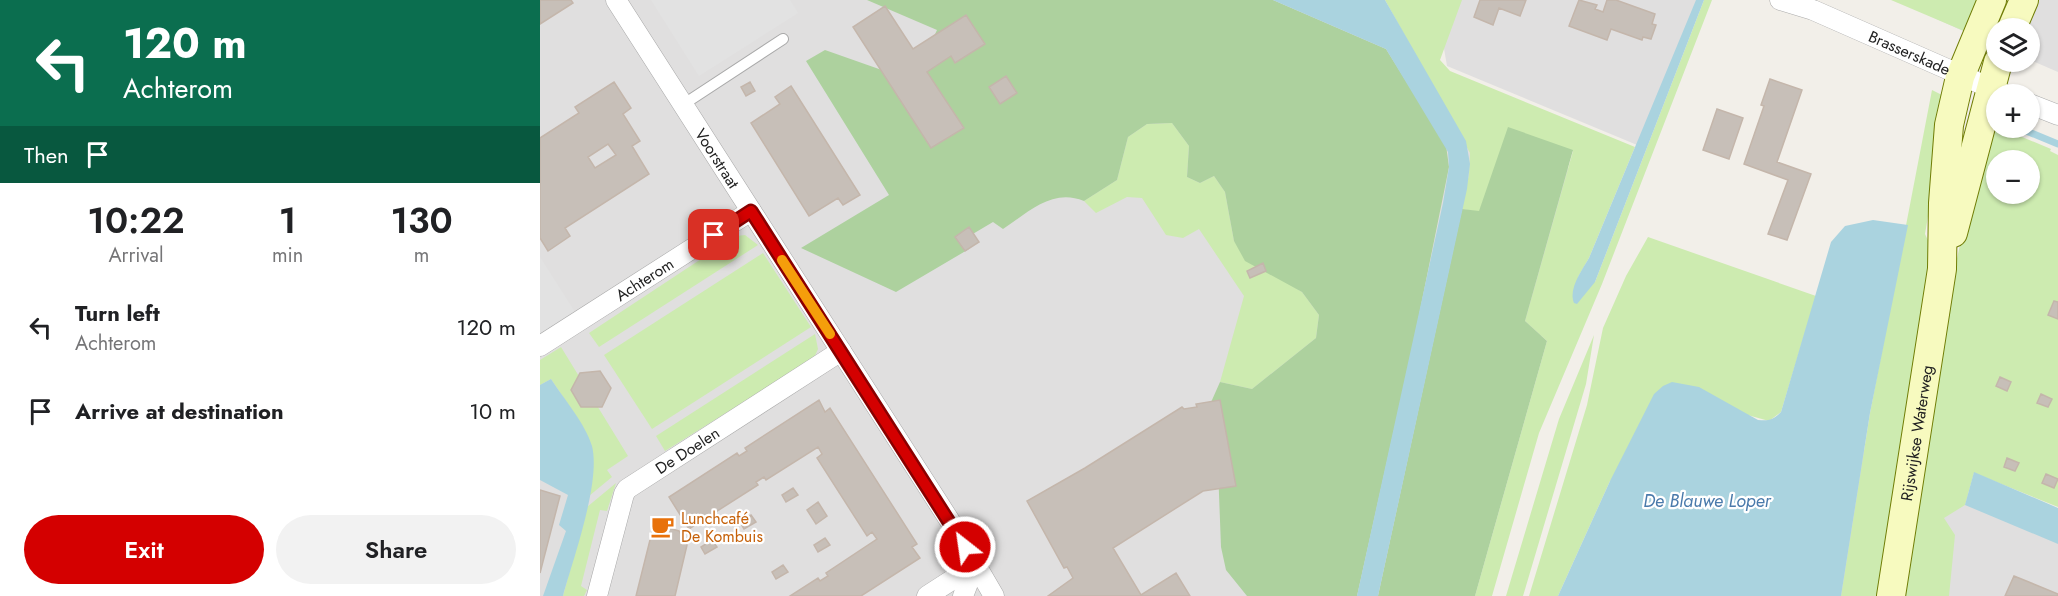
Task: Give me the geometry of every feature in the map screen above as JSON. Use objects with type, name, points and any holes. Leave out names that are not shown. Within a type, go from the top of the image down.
[{"type":"main road","name":"Rijswijkse Waterweg","points":[[1891,596],[1942,269],[1949,125],[1960,76],[1992,0]]},
{"type":"main road","points":[[2016,18],[2024,0]]},
{"type":"main road","name":"Rijswijkse Waterweg","points":[[1942,269],[1986,127]]},
{"type":"street","name":"Voorstraat","points":[[616,0],[955,529],[994,596]]},
{"type":"street","name":"Brasserskade","points":[[1780,0],[1808,5],[1986,87]]},
{"type":"street","points":[[2040,108],[2058,116]]},
{"type":"street","name":"Achterom","points":[[540,346],[751,211]]},
{"type":"street","name":"De Doelen","points":[[597,596],[627,489],[841,351]]},
{"type":"street","points":[[927,596],[975,565]]},
{"type":"street","points":[[963,596],[975,565]]},
{"type":"lane","points":[[684,104],[783,39]]},
{"type":"shaded area","points":[[540,0],[1313,0],[1591,184],[1457,596],[540,596]]},
{"type":"shaded area","points":[[651,0],[790,0],[798,13],[699,76]]},
{"type":"shaded area","points":[[1458,0],[1703,0],[1642,147],[1447,66],[1442,37]]},
{"type":"shaded area","points":[[1895,0],[2058,0],[2058,72],[2040,64],[2040,18],[1986,18],[1986,41]]},
{"type":"shaded area","points":[[540,257],[575,312],[540,335]]},
{"type":"shaded area","points":[[1844,443],[2058,532],[2058,596],[1786,596]]},
{"type":"green space","points":[[867,0],[1273,0],[1386,49],[1446,145],[1449,167],[1414,340],[1357,596],[1247,596],[1226,570],[1221,547],[1217,441],[1208,409],[1220,382],[1252,389],[1316,338],[1319,315],[1302,292],[1245,261],[1234,241],[1225,192],[1214,176],[1200,183],[1187,177],[1189,146],[1172,123],[1147,124],[1128,137],[1117,180],[1084,201],[1072,198],[1051,200],[1032,209],[1003,229],[993,222],[966,238],[969,249],[896,292],[801,248],[889,195],[806,61],[825,50],[913,81],[937,30]]},
{"type":"green space","points":[[1385,0],[1462,0],[1440,60],[1450,71],[1635,147],[1589,258],[1578,277],[1595,282],[1704,0],[1712,0],[1602,284],[1539,433],[1492,596],[1475,596],[1547,341],[1525,321],[1573,151],[1479,212],[1462,209],[1469,174],[1470,153]]},
{"type":"green space","points":[[1891,0],[1985,0],[1971,34]]},
{"type":"green space","points":[[1932,90],[1948,98],[1925,234],[1934,253],[1881,596],[1841,596],[1870,413]]},
{"type":"green space","points":[[1172,123],[1189,146],[1187,177],[1200,183],[1214,176],[1225,192],[1234,241],[1278,277],[1302,292],[1319,315],[1316,338],[1252,389],[1220,382],[1244,296],[1199,229],[1183,238],[1166,235],[1142,198],[1127,197],[1096,213],[1084,201],[1117,180],[1128,137],[1147,124]]},
{"type":"green space","points":[[1986,124],[1986,138],[2025,138],[2051,149],[2050,151],[2058,155],[2058,507],[1974,473],[1965,505],[1944,518],[1955,535],[1949,596],[1903,596],[1955,268]]},
{"type":"green space","points":[[1508,127],[1573,150],[1525,321],[1547,341],[1475,596],[1378,596],[1462,209],[1479,211]]},
{"type":"green space","points":[[745,235],[758,245],[599,347],[589,333],[736,236]]},
{"type":"green space","points":[[1648,237],[1816,296],[1781,412],[1769,421],[1744,414],[1610,481],[1558,596],[1529,596],[1587,405],[1603,328],[1626,276]]},
{"type":"green space","points":[[763,253],[811,327],[652,429],[604,355]]},
{"type":"green space","points":[[815,334],[818,349],[814,358],[665,451],[656,436]]},
{"type":"green space","points":[[1594,335],[1586,384],[1523,596],[1506,596],[1559,419]]},
{"type":"green space","points":[[561,347],[628,456],[607,470],[612,477],[589,496],[592,459],[585,433],[551,379],[540,385],[540,360]]},
{"type":"green space","points":[[616,483],[607,511],[600,510],[581,586],[587,590],[584,596],[563,596],[587,507]]},
{"type":"water","points":[[1273,0],[1385,0],[1466,141],[1470,164],[1467,189],[1378,596],[1357,596],[1443,203],[1449,167],[1448,152],[1386,49]]},
{"type":"water","points":[[1696,0],[1704,0],[1595,282],[1577,304],[1574,303],[1573,292],[1577,280],[1589,258]]},
{"type":"water","name":"De Blauwe Loper","points":[[1873,220],[1908,225],[1870,413],[1841,596],[1558,596],[1610,481],[1654,394],[1672,382],[1699,387],[1758,420],[1776,417],[1781,412],[1831,242],[1845,226]]},
{"type":"water","points":[[551,379],[589,437],[594,461],[585,521],[563,596],[543,596],[566,531],[559,525],[568,495],[540,480],[540,385]]},
{"type":"water","points":[[1974,472],[2058,508],[2058,544],[1965,505]]},
{"type":"building","points":[[540,0],[571,0],[573,3],[540,24]]},
{"type":"building","points":[[1480,0],[1526,0],[1520,16],[1499,8],[1493,25],[1474,17]]},
{"type":"building","points":[[1579,0],[1597,5],[1595,9],[1603,12],[1607,0],[1616,0],[1655,14],[1652,24],[1656,25],[1651,39],[1643,37],[1642,40],[1611,29],[1607,40],[1569,26]]},
{"type":"building","points":[[885,6],[913,49],[966,15],[985,44],[955,63],[951,56],[927,72],[964,128],[931,148],[853,27]]},
{"type":"building","points":[[1006,76],[1017,93],[1000,104],[989,87]]},
{"type":"building","points":[[1770,79],[1802,90],[1777,162],[1811,174],[1787,240],[1768,234],[1788,180],[1744,164],[1764,106],[1761,105]]},
{"type":"building","points":[[614,82],[631,108],[623,114],[640,141],[632,146],[649,174],[565,228],[570,236],[548,251],[540,238],[540,138],[579,113],[575,107]],"holes":[[[608,144],[616,155],[595,168],[588,157]]]},
{"type":"building","points":[[750,82],[755,91],[746,96],[741,87]]},
{"type":"building","points":[[791,86],[860,195],[843,205],[838,198],[809,216],[751,123],[780,104],[775,97]]},
{"type":"building","points":[[1717,109],[1743,118],[1729,159],[1703,150]]},
{"type":"building","points":[[969,227],[979,242],[965,251],[955,237]]},
{"type":"building","points":[[1263,263],[1266,271],[1250,278],[1247,271]]},
{"type":"building","points":[[2054,301],[2058,302],[2058,319],[2048,315]]},
{"type":"building","points":[[600,371],[611,388],[602,407],[581,407],[571,390],[580,373]]},
{"type":"building","points":[[2000,377],[2011,382],[2007,391],[1996,386]]},
{"type":"building","points":[[2041,394],[2052,399],[2048,407],[2037,403]]},
{"type":"building","points":[[819,400],[825,412],[830,408],[917,544],[912,547],[920,558],[861,596],[790,596],[818,578],[820,581],[828,576],[826,573],[877,539],[872,532],[867,536],[817,458],[822,454],[818,447],[766,480],[764,477],[756,482],[758,485],[689,529],[669,497],[737,453],[739,456],[747,451],[745,448]]},
{"type":"building","points":[[1220,400],[1236,486],[1203,491],[1113,548],[1141,595],[1176,573],[1190,596],[1048,596],[1073,578],[1067,567],[1064,568],[1027,501],[1085,468],[1182,407],[1184,409],[1197,407],[1196,404]]},
{"type":"building","points":[[2007,458],[2019,463],[2015,471],[2004,467]]},
{"type":"building","points":[[2046,474],[2058,479],[2054,488],[2042,483]]},
{"type":"building","points":[[793,488],[798,495],[786,502],[782,495]]},
{"type":"building","points":[[540,490],[560,496],[540,573]]},
{"type":"building","points":[[818,502],[827,516],[816,524],[807,510]]},
{"type":"building","points":[[751,515],[756,522],[744,529],[740,522]]},
{"type":"building","points":[[654,524],[679,531],[687,545],[675,596],[636,596]]},
{"type":"building","points":[[825,538],[830,545],[818,552],[814,545]]},
{"type":"building","points":[[712,540],[717,547],[705,554],[701,547]]},
{"type":"building","points":[[783,565],[788,572],[776,579],[772,572]]},
{"type":"building","points":[[2014,576],[2058,594],[2058,596],[2005,596]]},
{"type":"waterway","points":[[2040,137],[2058,144]]},
{"type":"slow traffic","points":[[782,260],[830,334]]},
{"type":"place","name":"Lunchcafé De Kombuis","points":[[663,527]]},
{"type":"route","points":[[714,235],[751,211],[965,547]]}]
